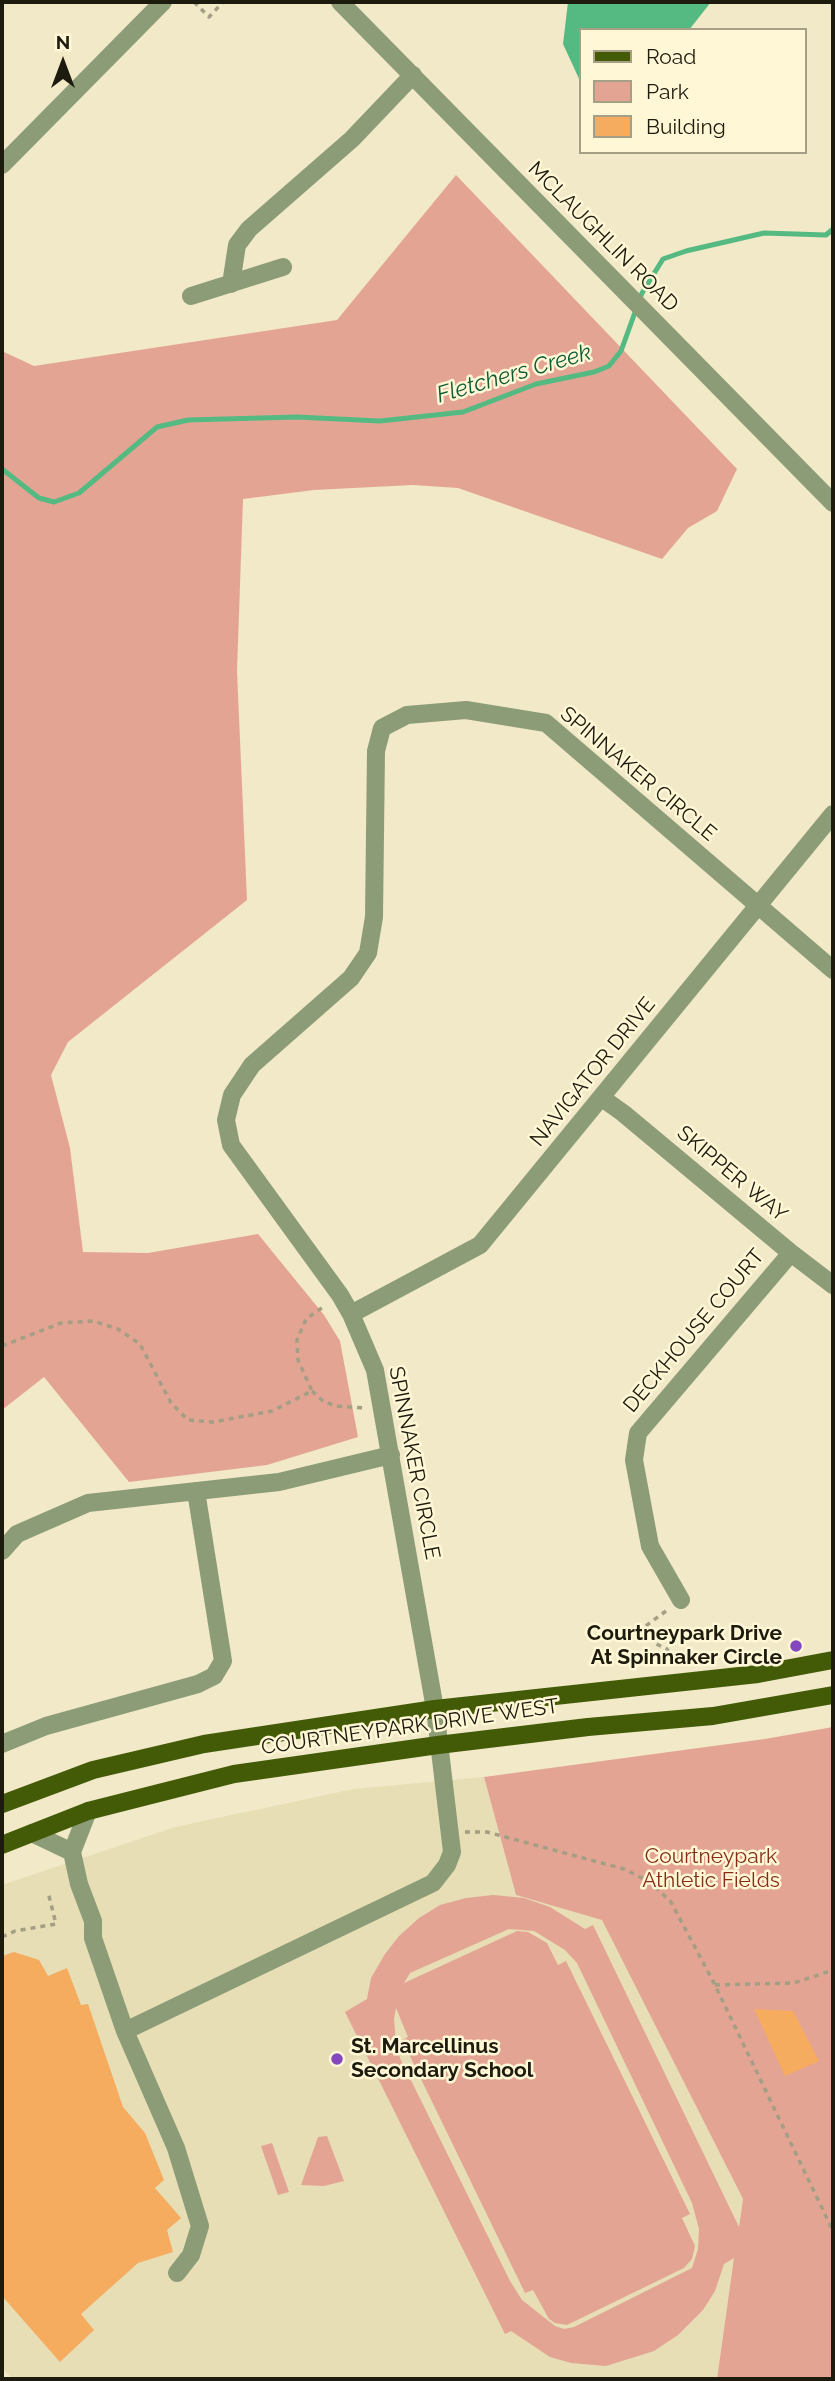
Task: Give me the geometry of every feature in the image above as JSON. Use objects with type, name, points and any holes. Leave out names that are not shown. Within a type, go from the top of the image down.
[{"type":"main road","name":"COURTNEYPARK DRIVE WEST","points":[[2,1804],[93,1770],[204,1744],[435,1709],[745,1676],[833,1660]]},
{"type":"main road","name":"COURTNEYPARK DRIVE WEST","points":[[2,1845],[88,1811],[234,1774],[438,1745],[588,1727],[713,1716],[833,1695]]},
{"type":"street","points":[[2,165],[163,2]]},
{"type":"street","name":"MCLAUGHLIN ROAD","points":[[340,2],[833,503]]},
{"type":"street","points":[[231,284],[237,245],[249,229],[352,139],[412,75]]},
{"type":"street","points":[[191,296],[283,267]]},
{"type":"street","name":"SPINNAKER CIRCLE","points":[[125,2031],[433,1883],[447,1865],[452,1852],[435,1709],[375,1370],[340,1295],[231,1145],[226,1120],[232,1095],[252,1065],[351,978],[368,953],[374,917],[376,751],[382,729],[407,715],[466,710],[546,723],[757,906]]},
{"type":"street","name":"NAVIGATOR DRIVE","points":[[351,1314],[480,1245],[833,814]]},
{"type":"street","points":[[757,906],[833,970]]},
{"type":"street","name":"SKIPPER WAY","points":[[602,1098],[833,1285]]},
{"type":"street","name":"DECKHOUSE COURT","points":[[681,1600],[650,1546],[635,1460],[638,1433],[791,1252]]},
{"type":"street","points":[[2,1551],[17,1534],[88,1503],[279,1482],[391,1455]]},
{"type":"street","points":[[2,1744],[46,1726],[198,1684],[214,1676],[223,1661],[196,1491]]},
{"type":"street","points":[[88,1811],[72,1852],[79,1884],[93,1921],[93,1938],[125,2031],[176,2148],[201,2225],[191,2255],[177,2273]]},
{"type":"street","points":[[32,1833],[72,1852]]},
{"type":"path","points":[[194,2],[209,17],[223,2]]},
{"type":"path","points":[[340,1295],[306,1319],[298,1340],[298,1360],[312,1391],[323,1401],[335,1406],[383,1409]]},
{"type":"path","points":[[2,1346],[61,1323],[93,1321],[118,1329],[140,1344],[171,1403],[188,1420],[213,1422],[272,1411],[312,1391]]},
{"type":"path","points":[[671,1657],[667,1649],[654,1643],[643,1628],[681,1600]]},
{"type":"path","points":[[449,1832],[487,1832],[624,1870],[650,1882],[671,1902],[715,1985],[833,2231]]},
{"type":"path","points":[[2,1937],[15,1931],[56,1924],[48,1892]]},
{"type":"path","points":[[715,1985],[794,1983],[833,1970]]},
{"type":"shaded area","points":[[568,2],[711,2],[691,28],[580,28],[580,81],[563,44]]},
{"type":"shaded area","name":"St. Marcellinus Secondary School","points":[[484,1777],[516,1895],[602,1919],[743,2199],[717,2379],[13,2379],[2,2368],[2,1885],[175,1827],[354,1789]]},
{"type":"green space","points":[[456,175],[737,469],[717,511],[688,528],[662,559],[458,488],[413,485],[314,490],[243,499],[237,671],[247,900],[68,1042],[51,1075],[70,1148],[83,1252],[148,1253],[258,1234],[324,1315],[340,1341],[358,1437],[267,1465],[129,1482],[44,1377],[2,1410],[2,351],[34,366],[337,320]]},
{"type":"green space","name":"Courtneypark Athletic Fields","points":[[833,1727],[833,2379],[717,2379],[734,2258],[724,2264],[715,2291],[703,2310],[678,2335],[654,2351],[606,2366],[571,2363],[550,2357],[511,2331],[505,2334],[345,2012],[367,1999],[371,1978],[399,1936],[419,1918],[440,1905],[493,1895],[524,1898],[550,1907],[585,1929],[593,1925],[739,2227],[743,2199],[602,1920],[516,1895],[484,1777],[765,1739]],"holes":[[[509,1929],[534,1931],[565,1950],[577,1963],[692,2203],[699,2229],[698,2249],[692,2268],[574,2327],[564,2329],[555,2326],[522,2300],[510,2281],[400,2058],[394,2019],[396,2008],[408,2037],[402,2040],[525,2293],[533,2290],[549,2319],[567,2325],[684,2268],[692,2259],[695,2246],[682,2218],[690,2214],[566,1961],[558,1965],[547,1943],[528,1932],[517,1931],[404,1983],[410,1973]]]},
{"type":"green space","points":[[327,2136],[344,2181],[324,2186],[301,2185],[318,2137]]},
{"type":"green space","points":[[272,2143],[289,2192],[278,2195],[261,2146]]},
{"type":"building","points":[[14,1952],[39,1960],[48,1976],[67,1968],[81,2005],[88,2004],[123,2107],[145,2133],[164,2180],[155,2188],[181,2218],[167,2230],[173,2252],[138,2263],[81,2314],[94,2330],[60,2362],[2,2296],[2,1956]]},
{"type":"building","points":[[754,2009],[793,2011],[819,2061],[785,2076]]},
{"type":"waterway","name":"Fletchers Creek","points":[[2,469],[39,498],[54,502],[79,493],[157,427],[188,420],[297,417],[380,421],[463,412],[536,384],[594,372],[609,366],[621,351],[642,293],[663,259],[764,233],[826,235],[833,229]]},
{"type":"place","name":"Courtneypark Drive At Spinnaker Circle","points":[[796,1646]]},
{"type":"place","name":"St. Marcellinus Secondary School","points":[[337,2059]]}]
